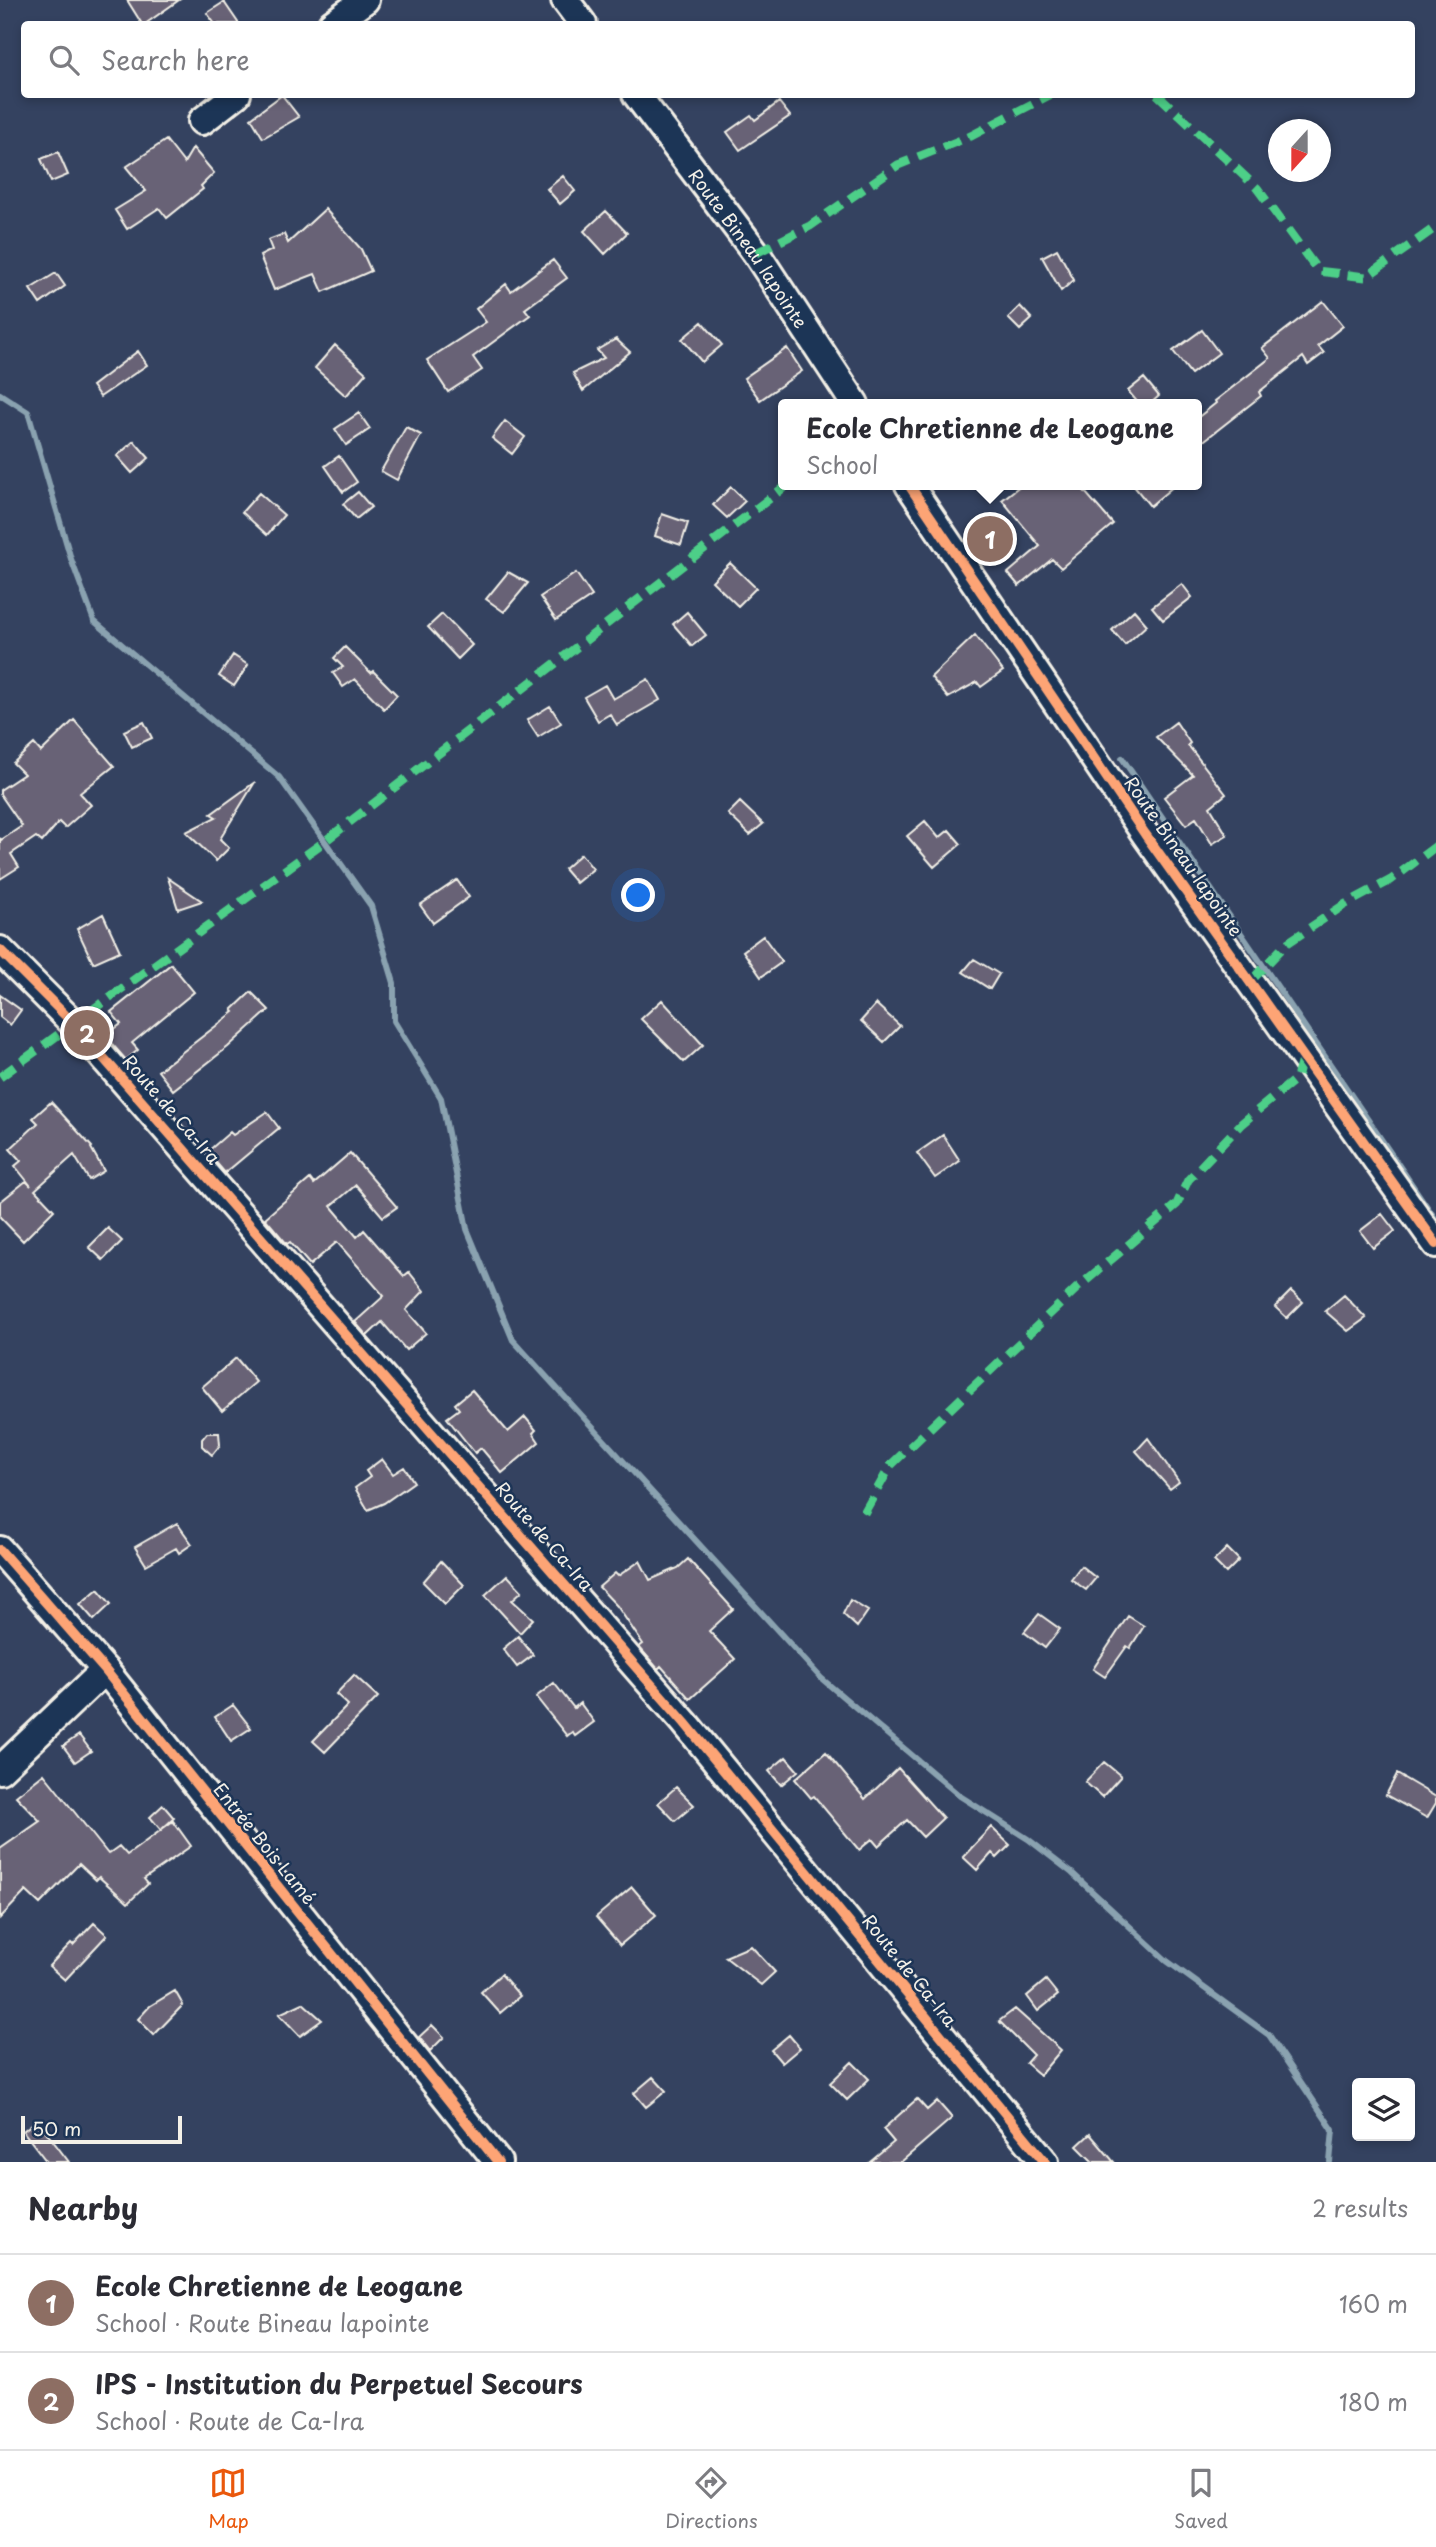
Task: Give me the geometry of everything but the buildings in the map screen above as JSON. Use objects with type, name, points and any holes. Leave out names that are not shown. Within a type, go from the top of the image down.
[{"type":"street","points":[[335,21],[365,0]]},
{"type":"street","points":[[565,0],[581,21]]},
{"type":"street","points":[[202,121],[232,98]]},
{"type":"street","name":"Route Bineau lapointe","points":[[639,98],[756,253],[852,399]]},
{"type":"street","name":"Route Bineau lapointe","points":[[912,490],[1146,834],[1436,1244]]},
{"type":"street","name":"Route de Ca-Ira","points":[[0,950],[74,1023],[685,1723],[1045,2162]]},
{"type":"street","name":"Entrée Bois Lamé","points":[[0,1550],[105,1670],[498,2162]]},
{"type":"street","points":[[0,1770],[105,1670]]},
{"type":"waterway","points":[[0,394],[28,412],[71,559],[94,621],[279,777],[371,906],[394,983],[394,1021],[441,1098],[467,1229],[513,1340],[821,1678],[960,1796],[1028,1839],[1072,1873],[1167,1961],[1269,2035],[1333,2130],[1330,2162]]},
{"type":"waterway","points":[[1122,758],[1436,1220]]},
{"type":"marked path","points":[[756,253],[810,226],[898,165],[971,136],[1043,98]]},
{"type":"marked path","points":[[1161,98],[1257,188],[1318,271],[1366,277],[1436,227]]},
{"type":"marked path","points":[[0,1077],[325,841],[781,490]]},
{"type":"marked path","points":[[1250,982],[1286,944],[1344,905],[1391,880],[1436,846]]},
{"type":"marked path","points":[[864,1513],[891,1465],[1076,1289],[1177,1204],[1188,1180],[1241,1124],[1297,1078],[1303,1056]]},
{"type":"cycle path","points":[[912,490],[1145,834],[1436,1244]]},
{"type":"cycle path","points":[[0,950],[73,1023],[685,1723],[1045,2162]]},
{"type":"cycle path","points":[[0,1550],[105,1670],[498,2162]]},
{"type":"place","name":"Ecole Chretienne de Leogane","points":[[990,539]]},
{"type":"place","name":"IPS - Institution du Perpetuel Secours","points":[[87,1033]]}]
